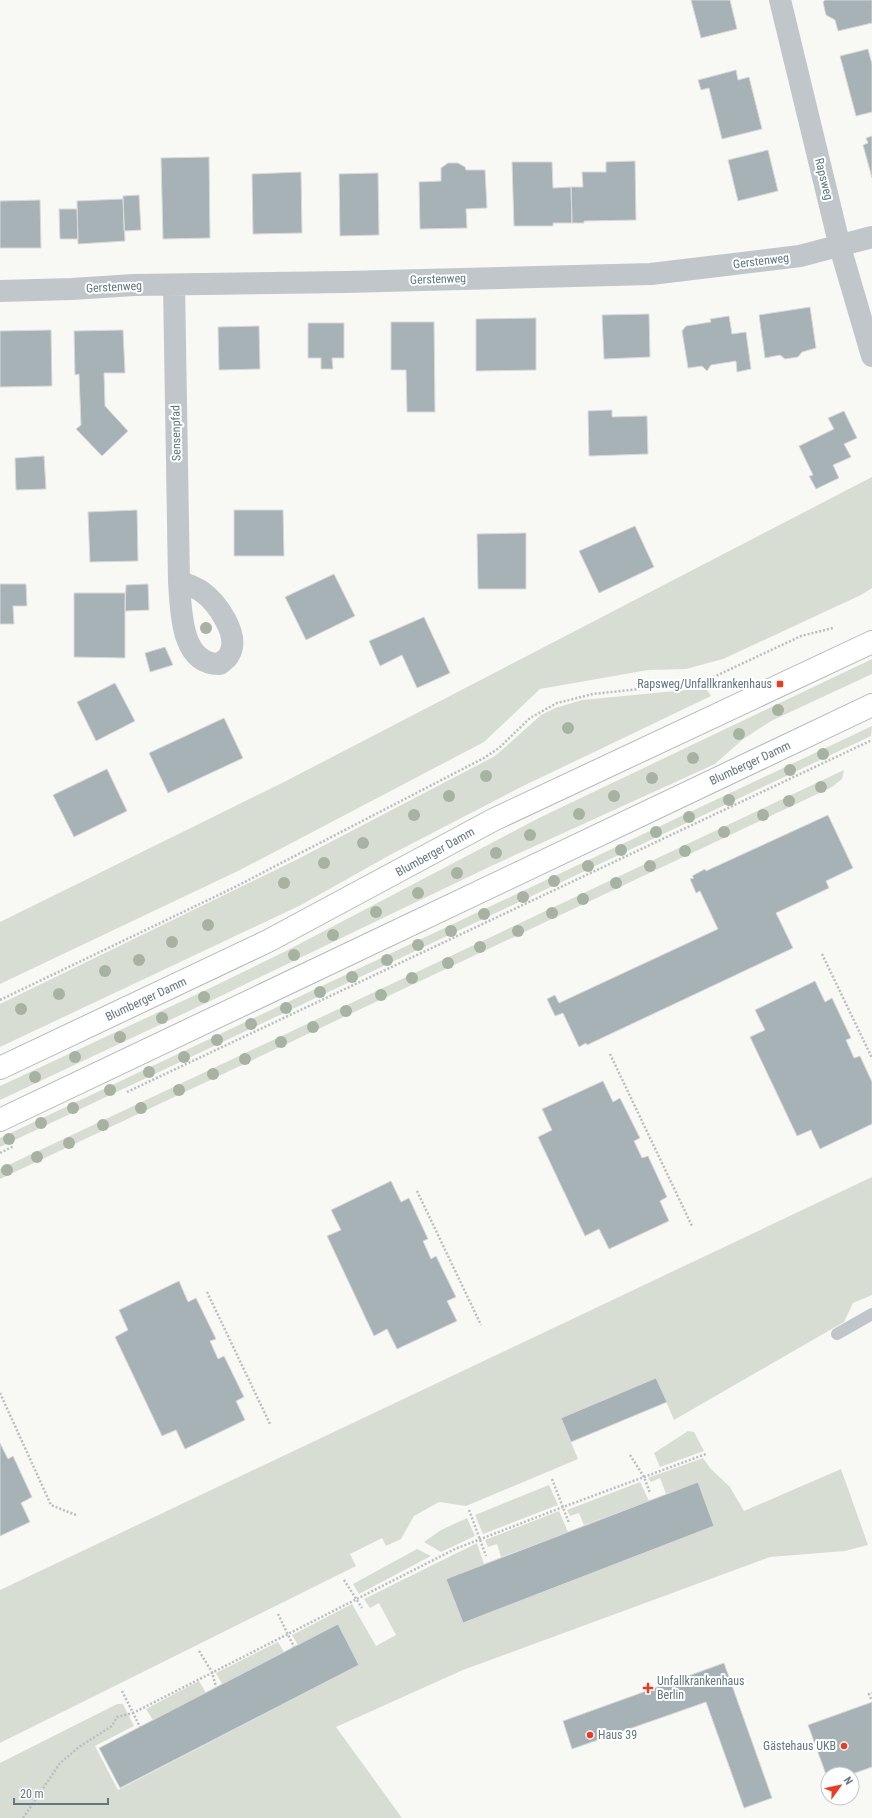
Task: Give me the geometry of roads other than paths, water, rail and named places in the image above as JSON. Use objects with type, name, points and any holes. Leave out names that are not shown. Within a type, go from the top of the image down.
[{"type":"main road","name":"Blumberger Damm","points":[[0,1068],[268,941],[493,820],[872,642]]},
{"type":"main road","name":"Blumberger Damm","points":[[0,1120],[872,705]]},
{"type":"street","name":"Rapsweg","points":[[780,0],[840,247],[872,356]]},
{"type":"street","name":"Gerstenweg","points":[[0,290],[651,274],[800,256],[872,238]]},
{"type":"street","name":"Sensenpfad","points":[[174,285],[179,581]]},
{"type":"lane","points":[[837,1334],[872,1314]]},
{"type":"place","name":"Rapsweg/Unfallkrankenhaus","points":[[780,684]]},
{"type":"place","name":"Unfallkrankenhaus Berlin","points":[[648,1688]]},
{"type":"place","name":"Haus 39","points":[[590,1735]]},
{"type":"place","name":"Gästehaus UKB","points":[[844,1746]]}]
